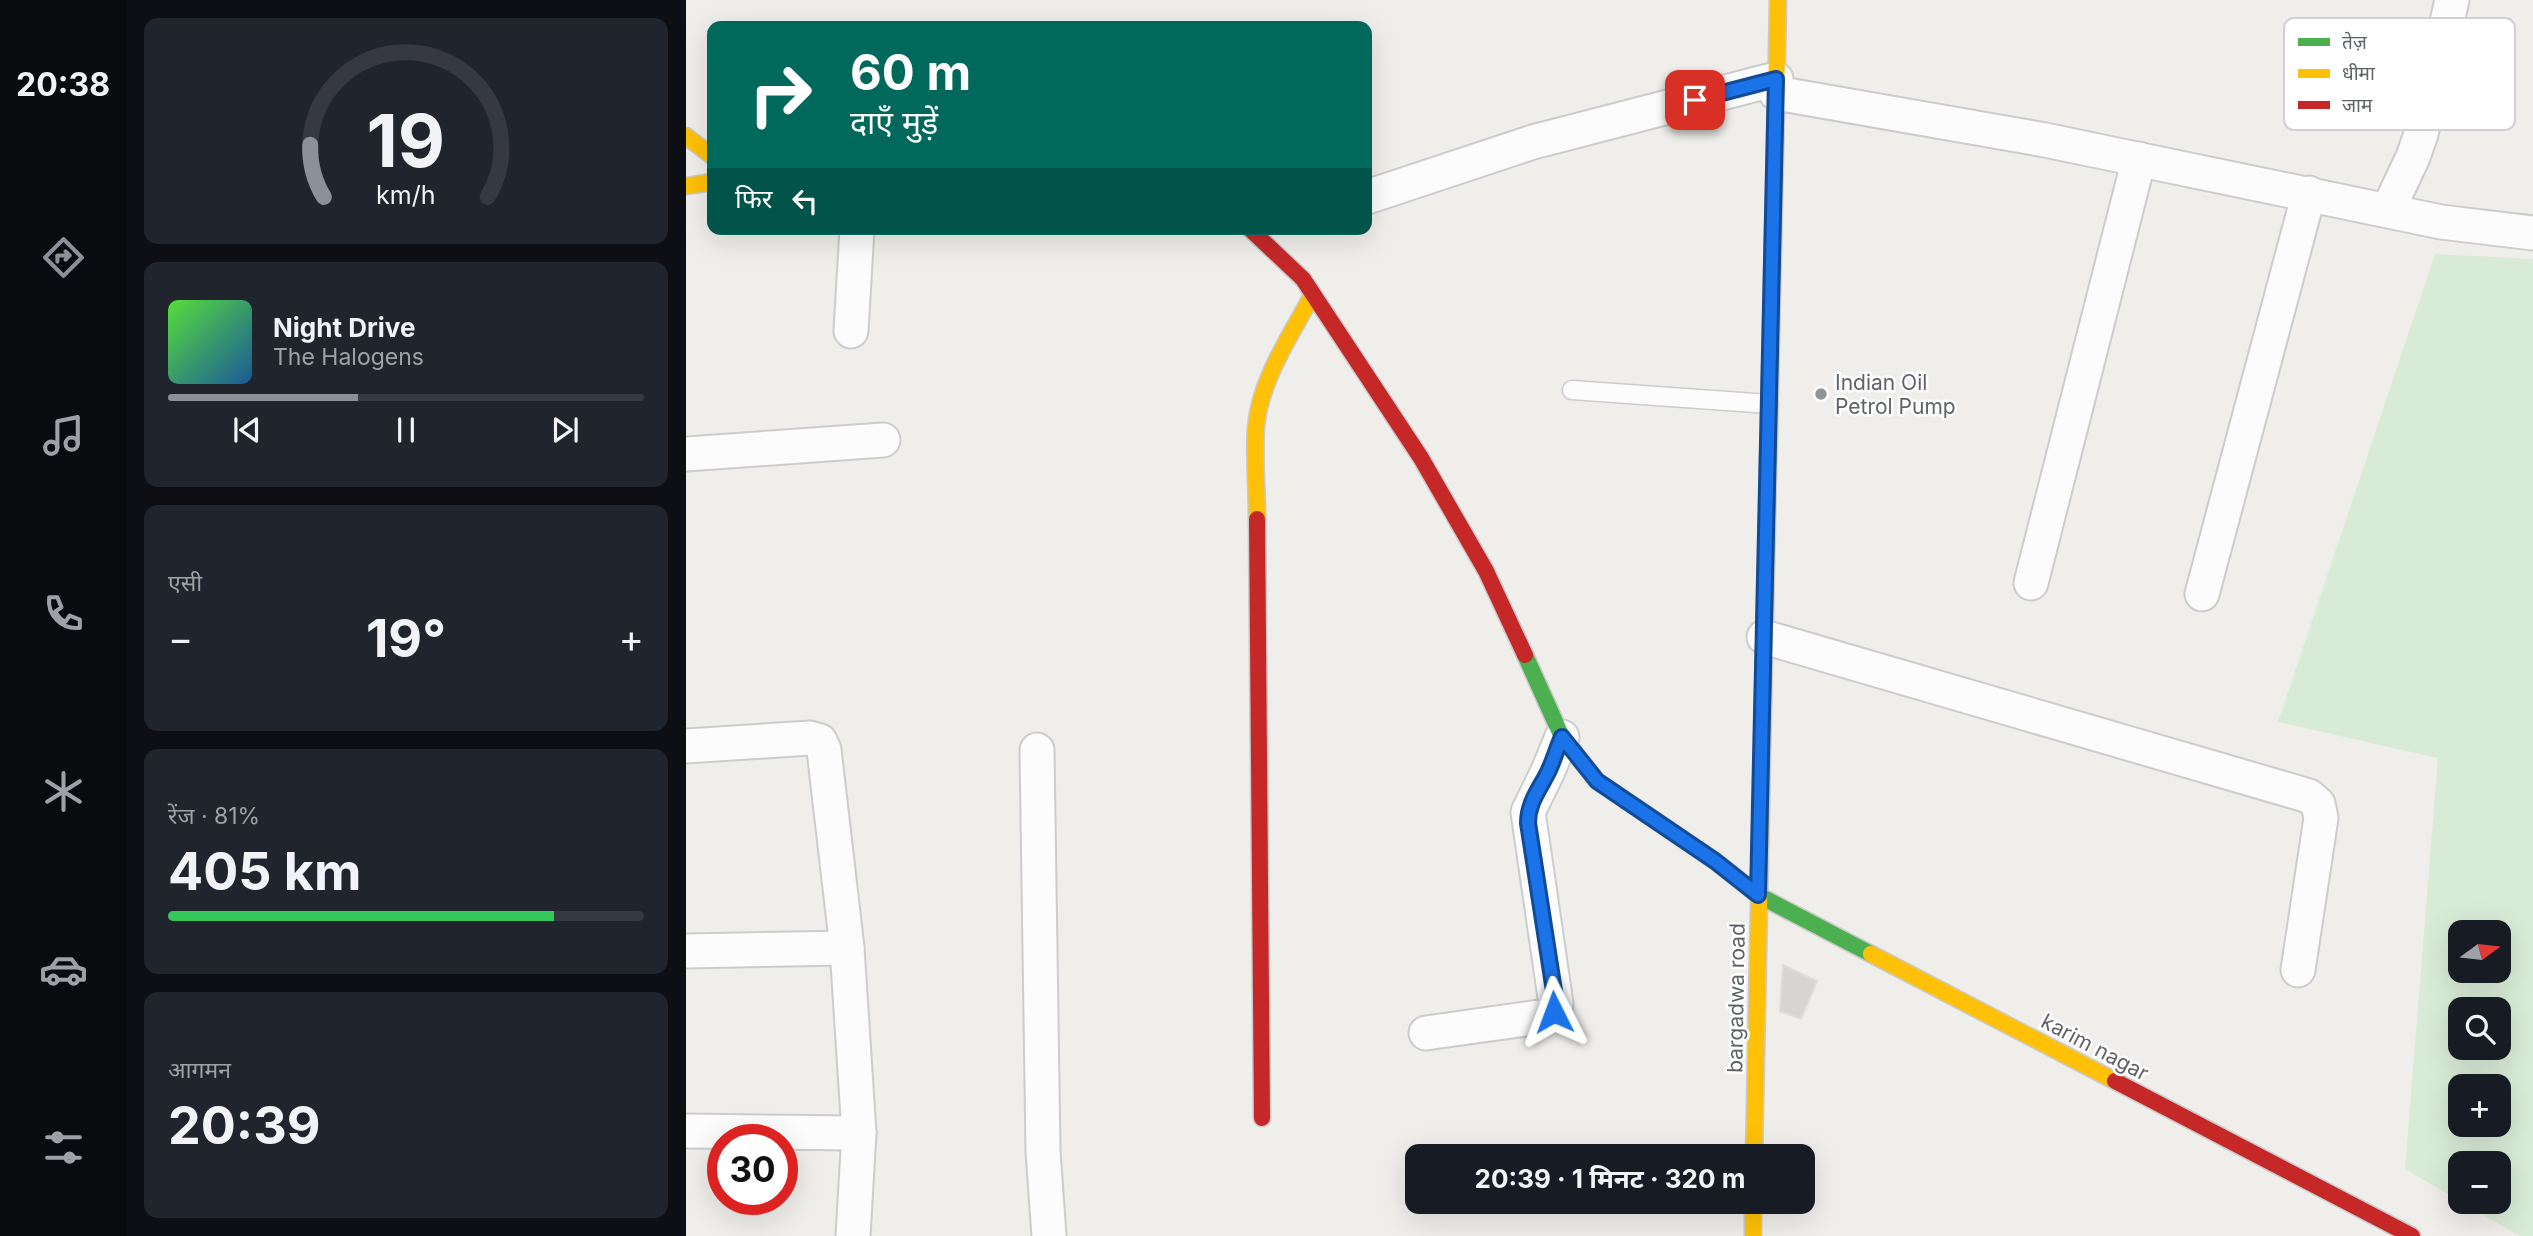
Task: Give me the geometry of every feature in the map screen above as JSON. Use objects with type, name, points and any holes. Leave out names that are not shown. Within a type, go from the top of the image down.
[{"type":"street","name":"bargadwa road","points":[[1754,1144],[1777,0]]},
{"type":"street","points":[[2448,18],[2452,0]]},
{"type":"street","points":[[1372,195],[1533,142],[1776,86],[2466,226],[2533,233]]},
{"type":"street","points":[[2388,210],[2413,158],[2422,130]]},
{"type":"street","points":[[686,136],[707,152]]},
{"type":"street","points":[[2031,583],[2139,159]]},
{"type":"street","points":[[686,186],[707,183]]},
{"type":"street","points":[[2202,594],[2309,193]]},
{"type":"street","points":[[851,331],[857,235]]},
{"type":"street","name":"karim nagar","points":[[1262,235],[1303,279],[1421,458],[1486,571],[1562,737],[1597,781],[1715,861],[1758,895],[2413,1236]]},
{"type":"street","points":[[1262,1118],[1256,426],[1266,385],[1313,294]]},
{"type":"street","points":[[686,454],[883,440]]},
{"type":"street","points":[[1764,637],[2309,796],[2318,804],[2321,818],[2298,970]]},
{"type":"street","points":[[1426,1033],[1546,1016],[1554,1012],[1556,1004],[1528,823],[1531,801],[1548,771],[1562,737]]},
{"type":"street","points":[[686,746],[810,738],[820,741],[824,750],[847,948],[859,1133],[853,1236]]},
{"type":"street","points":[[1037,750],[1043,1151],[1049,1236]]},
{"type":"street","points":[[686,951],[847,948]]},
{"type":"street","points":[[686,1132],[859,1133]]},
{"type":"street","points":[[1753,1214],[1753,1236]]},
{"type":"lane","points":[[1572,390],[1769,404]]},
{"type":"green space","points":[[2435,254],[2533,259],[2533,1236],[2519,1236],[2482,1214],[2511,1214],[2511,1151],[2448,1151],[2448,1194],[2405,1169],[2438,758],[2278,722]]},
{"type":"building","points":[[1783,965],[1817,981],[1801,1019],[1780,1011]]},
{"type":"traffic: fast","points":[[1763,703],[1776,105]]},
{"type":"traffic: fast","points":[[1525,655],[1562,737],[1597,781],[1715,861],[1758,895],[1871,954]]},
{"type":"traffic: slow","points":[[1776,105],[1778,0]]},
{"type":"traffic: slow","points":[[686,136],[707,152]]},
{"type":"traffic: slow","points":[[686,186],[707,183]]},
{"type":"traffic: slow","points":[[1257,519],[1255,438],[1259,409],[1270,375],[1313,294]]},
{"type":"traffic: slow","points":[[1754,1144],[1763,703]]},
{"type":"traffic: slow","points":[[1871,954],[2115,1081]]},
{"type":"traffic: slow","points":[[1753,1214],[1753,1236]]},
{"type":"traffic: jam","points":[[1256,235],[1303,279],[1421,458],[1486,571],[1525,655]]},
{"type":"traffic: jam","points":[[1257,519],[1262,1118]]},
{"type":"traffic: jam","points":[[2115,1081],[2412,1236]]},
{"type":"place","name":"Indian Oil Petrol Pump","points":[[1821,394]]},
{"type":"route","points":[[1554,1012],[1556,1004],[1528,812],[1562,737],[1597,781],[1715,861],[1758,895],[1776,79],[1695,100]]}]
